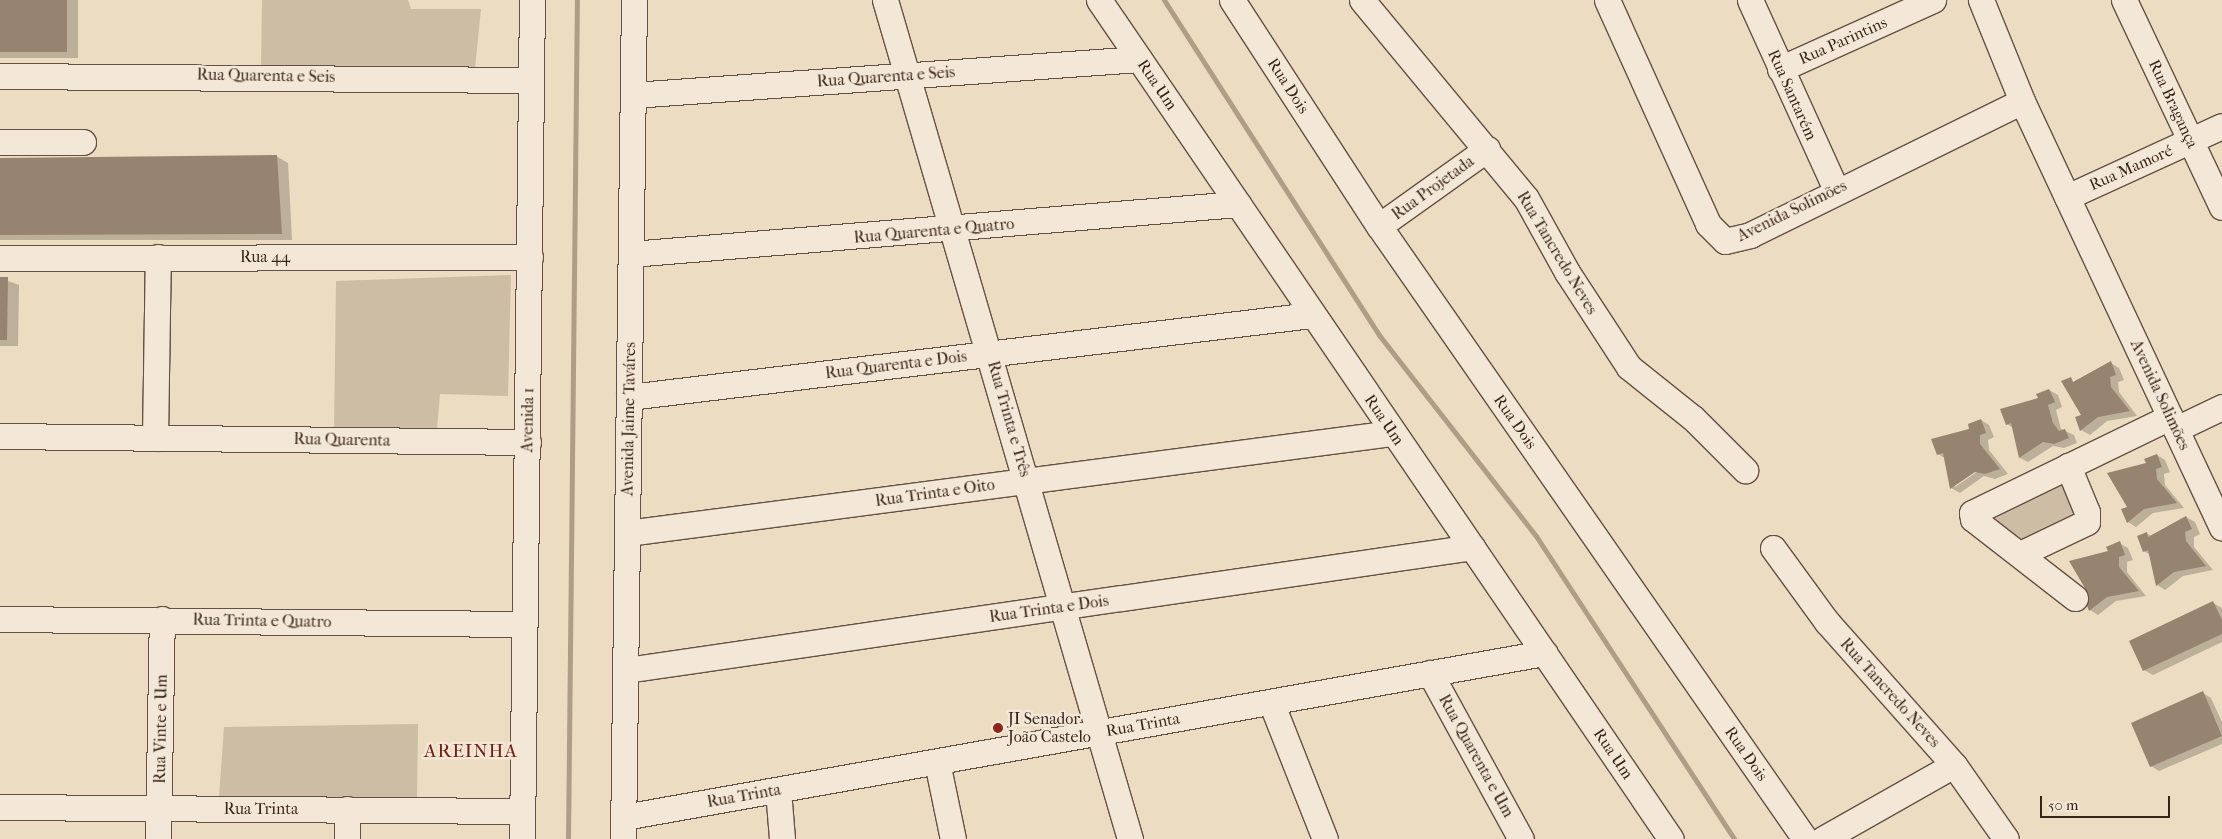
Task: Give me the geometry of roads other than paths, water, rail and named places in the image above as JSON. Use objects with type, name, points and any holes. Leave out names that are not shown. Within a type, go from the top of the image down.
[{"type":"street","name":"Avenida 1","points":[[522,839],[532,0]]},
{"type":"street","name":"Avenida Jaime Taváres","points":[[624,828],[634,0]]},
{"type":"street","name":"Rua Trinta e Três","points":[[885,0],[955,231],[1130,839]]},
{"type":"street","name":"Rua Um","points":[[1099,0],[1392,433],[1671,839]]},
{"type":"street","name":"Rua Dois","points":[[1232,0],[1379,226],[1805,839]]},
{"type":"street","name":"Rua Tancredo Neves","points":[[1362,0],[1526,198],[1572,280],[1629,367],[1693,418],[1745,470]]},
{"type":"street","name":"Avenida Solimões","points":[[1607,0],[1718,239],[1730,242],[1750,235],[1836,190],[2022,101]]},
{"type":"street","name":"Rua Santarém","points":[[1750,0],[1836,190]]},
{"type":"street","name":"Rua Parintins","points":[[1780,69],[1892,8],[1933,0]]},
{"type":"street","name":"Avenida Solimões","points":[[1981,0],[2022,101],[2222,527]]},
{"type":"street","name":"Rua Bragança","points":[[2124,0],[2222,207]]},
{"type":"street","name":"Rua Quarenta e Seis","points":[[633,95],[1139,59]]},
{"type":"street","name":"Rua Quarenta e Seis","points":[[0,76],[531,80]]},
{"type":"street","name":"Rua Mamoré","points":[[2067,196],[2222,126]]},
{"type":"street","points":[[0,142],[83,142]]},
{"type":"street","name":"Rua Projetada","points":[[1379,226],[1487,149]]},
{"type":"street","name":"Rua Quarenta e Quatro","points":[[631,254],[955,231],[1238,204]]},
{"type":"street","points":[[155,438],[158,257]]},
{"type":"street","name":"Rua 44","points":[[0,258],[530,257]]},
{"type":"street","name":"Rua Quarenta e Dois","points":[[629,397],[1312,315]]},
{"type":"street","points":[[2075,598],[1973,519],[1972,513],[2068,466],[2173,423],[2222,407]]},
{"type":"street","name":"Rua Trinta e Oito","points":[[627,533],[1392,433]]},
{"type":"street","name":"Rua Quarenta","points":[[0,436],[528,442]]},
{"type":"street","points":[[2020,554],[2087,522],[2087,512],[2068,466]]},
{"type":"street","name":"Rua Trinta e Dois","points":[[626,670],[1472,547]]},
{"type":"street","name":"Rua Tancredo Neves","points":[[1773,548],[1827,622],[1954,766],[2006,839]]},
{"type":"street","name":"Rua Trinta e Quatro","points":[[0,619],[524,624]]},
{"type":"street","name":"Rua Vinte e Um","points":[[158,839],[162,620]]},
{"type":"street","name":"Rua Trinta","points":[[624,828],[778,790],[1544,653]]},
{"type":"street","name":"Rua Quarenta e Um","points":[[1430,673],[1521,839]]},
{"type":"street","points":[[1272,702],[1325,839]]},
{"type":"street","points":[[937,762],[953,839]]},
{"type":"street","points":[[1824,839],[1954,766]]},
{"type":"street","points":[[778,790],[782,839]]},
{"type":"street","name":"Rua Trinta","points":[[0,807],[522,811]]},
{"type":"street","points":[[347,809],[347,839]]},
{"type":"waterway","points":[[568,839],[577,0]]},
{"type":"waterway","points":[[1164,0],[1379,335],[1536,536],[1734,839]]},
{"type":"place","name":"JI Senador João Castelo","points":[[998,728]]},
{"type":"district","name":"AREINHA","points":[[471,752]]}]
